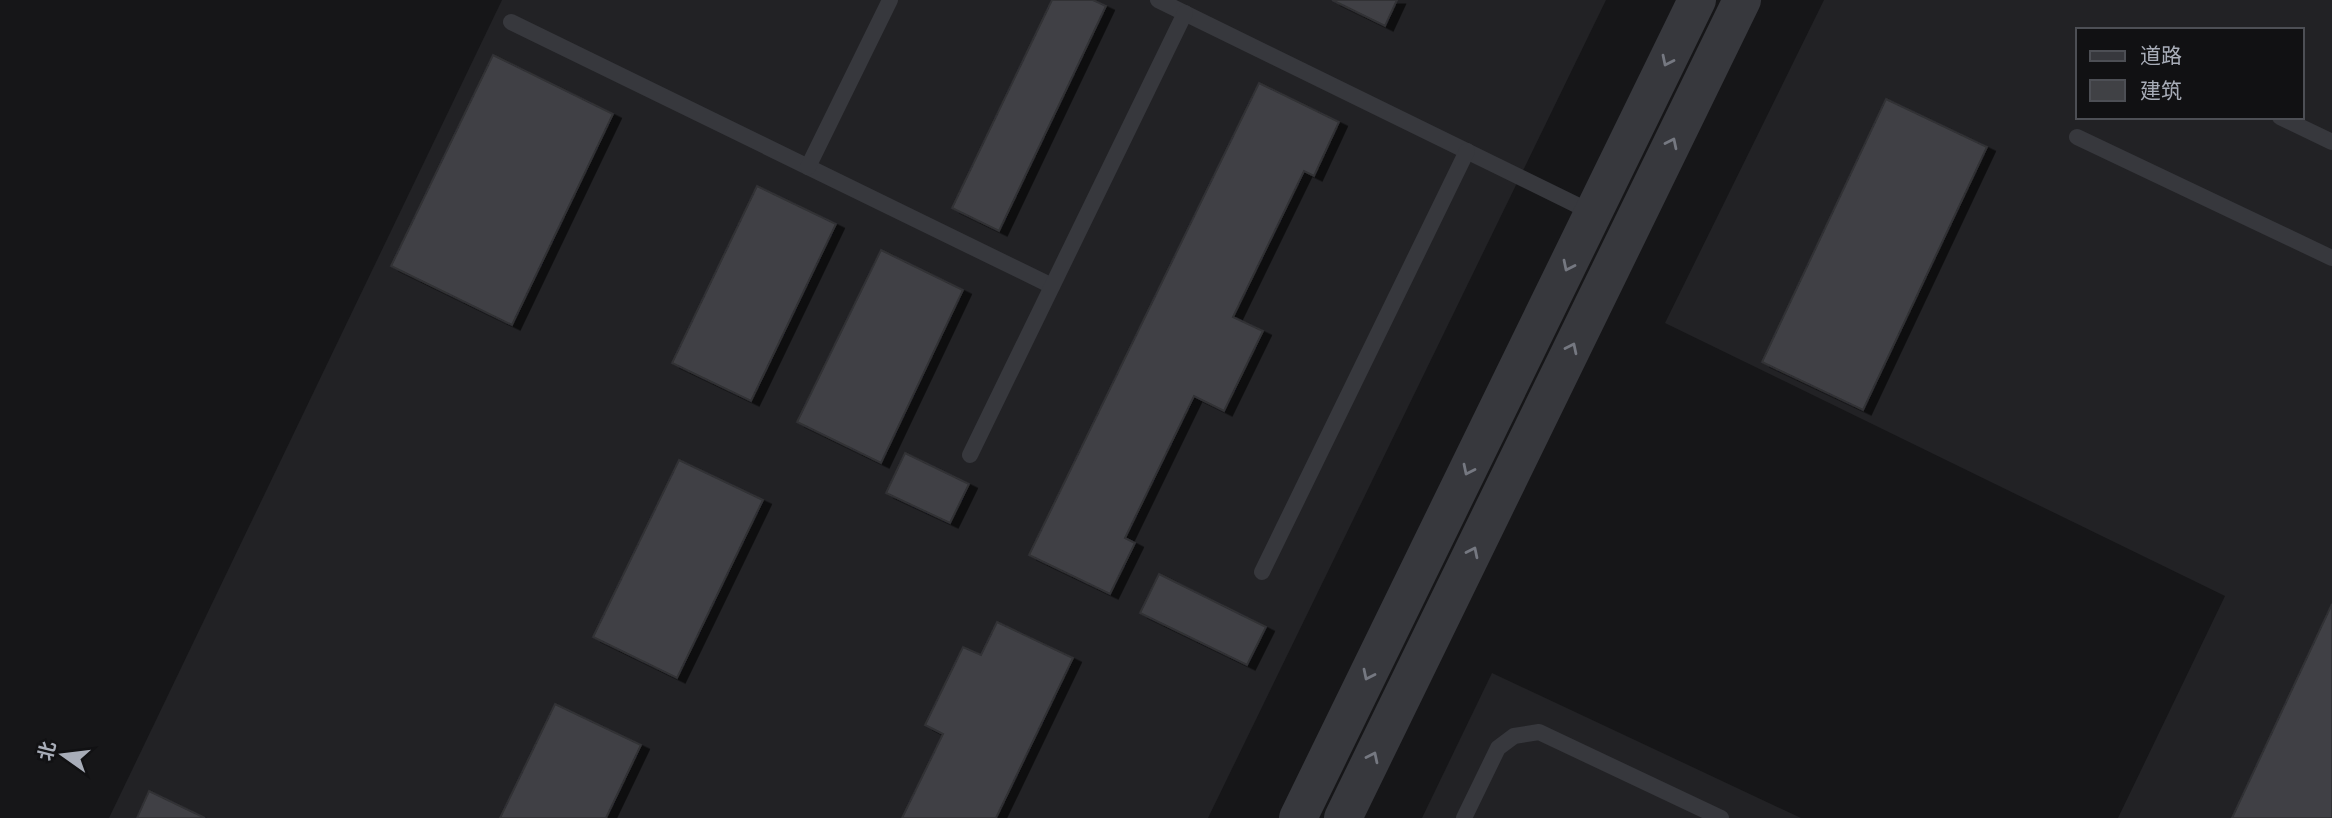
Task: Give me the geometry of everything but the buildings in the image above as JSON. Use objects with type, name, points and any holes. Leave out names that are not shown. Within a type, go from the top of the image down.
[{"type":"street","points":[[1298,818],[1697,0]]},
{"type":"street","points":[[1343,818],[1742,0]]},
{"type":"lane","points":[[808,167],[890,0]]},
{"type":"lane","points":[[1158,0],[1594,213]]},
{"type":"lane","points":[[970,455],[1185,13]]},
{"type":"lane","points":[[511,22],[1052,286]]},
{"type":"lane","points":[[2284,119],[2332,142]]},
{"type":"lane","points":[[2077,137],[2332,258]]},
{"type":"lane","points":[[1262,572],[1467,151]]},
{"type":"lane","points":[[1464,818],[1498,748],[1514,736],[1539,732],[1721,818]]},
{"type":"shaded area","points":[[502,0],[1606,0],[1208,818],[109,818]]},
{"type":"shaded area","points":[[1824,0],[2332,0],[2332,818],[2118,818],[2225,596],[1665,323]]},
{"type":"shaded area","points":[[1492,673],[1801,818],[1422,818]]}]
